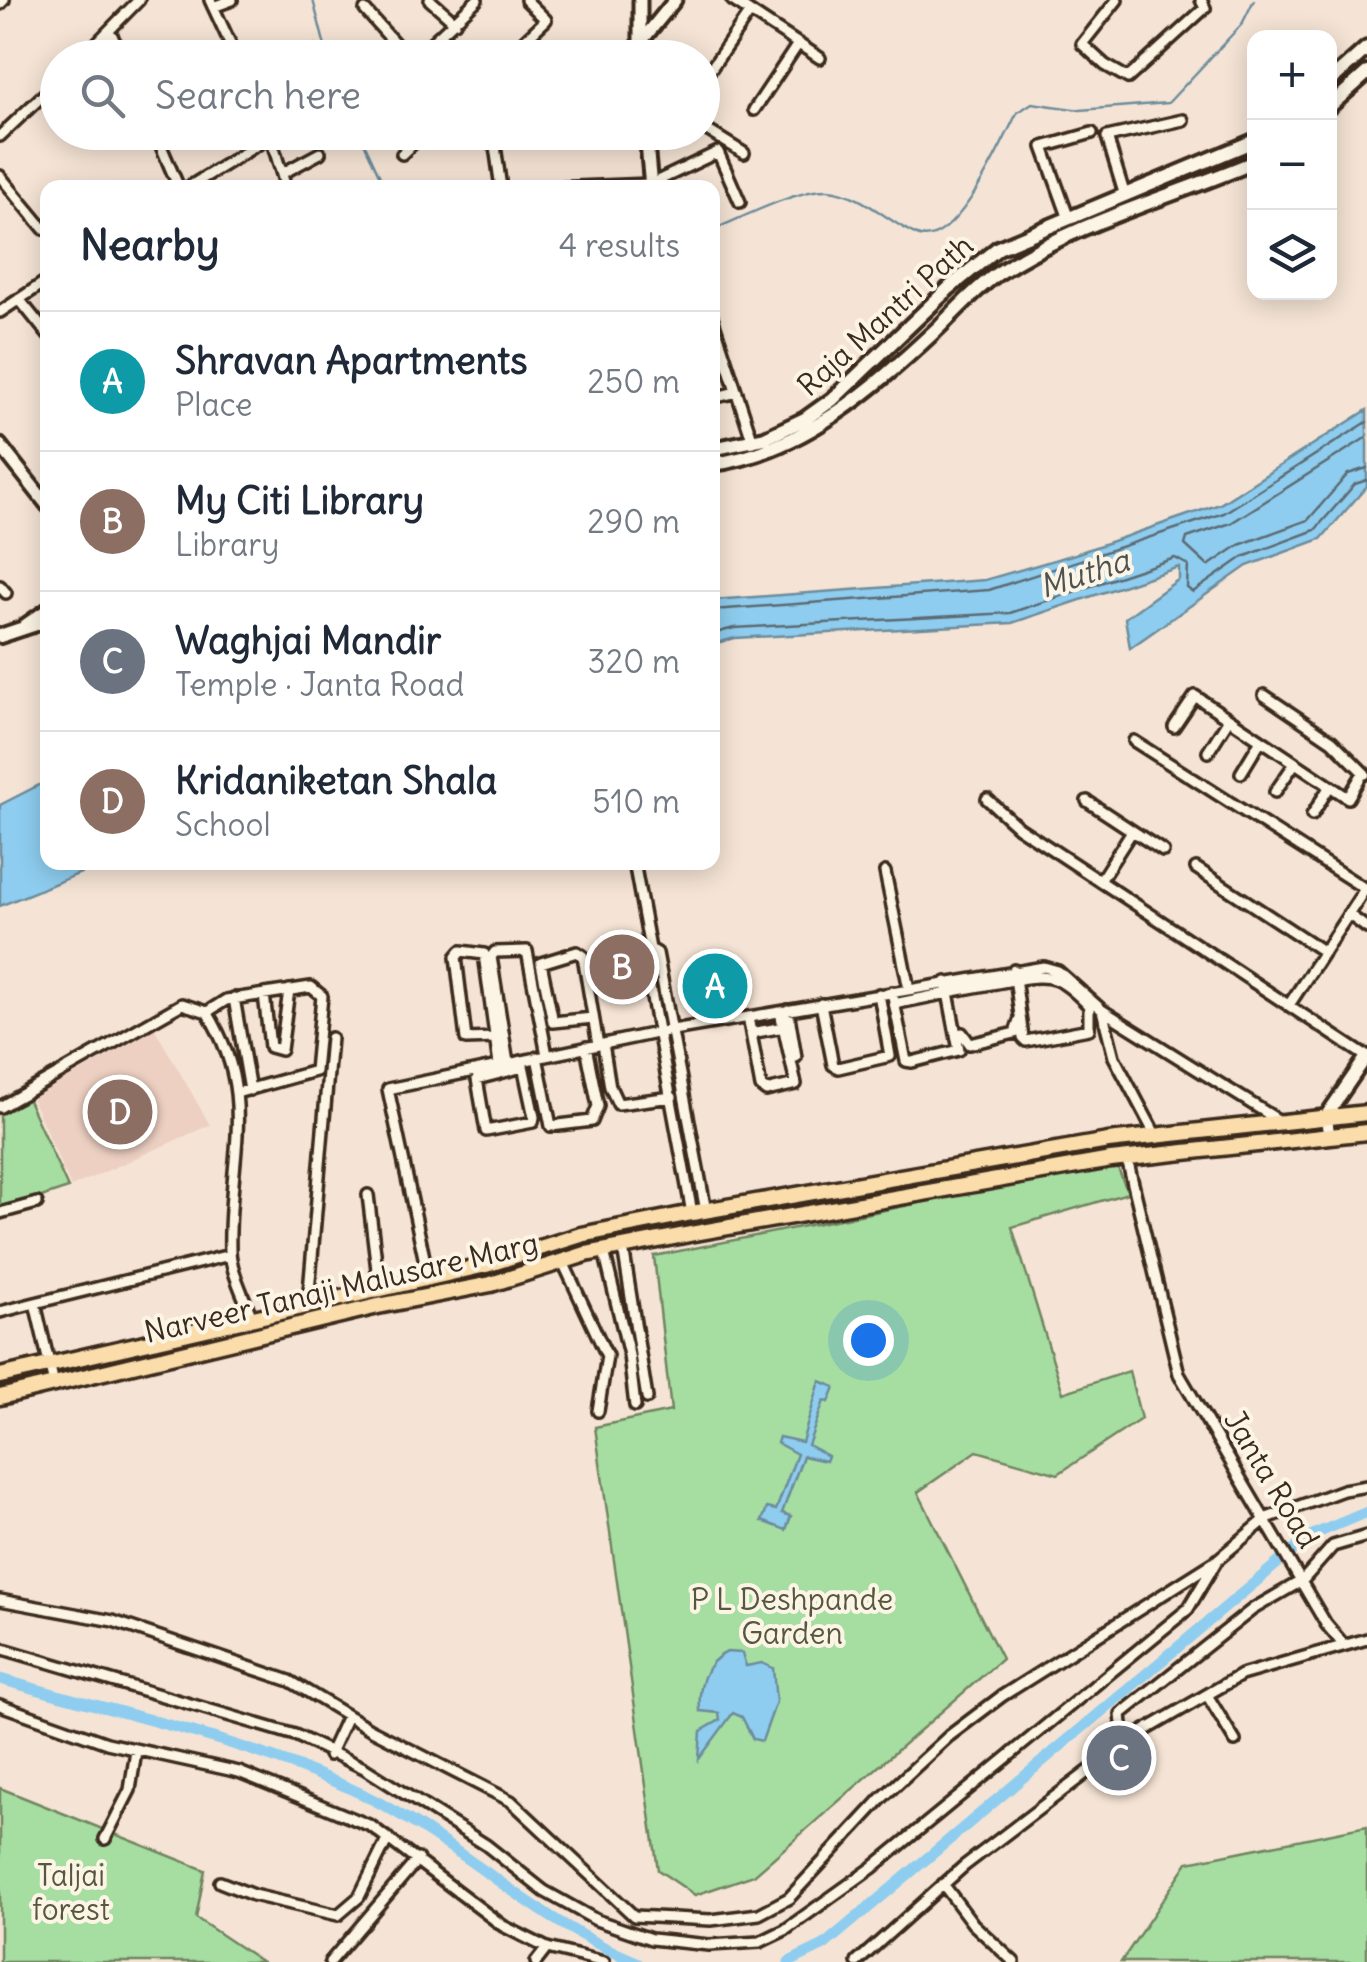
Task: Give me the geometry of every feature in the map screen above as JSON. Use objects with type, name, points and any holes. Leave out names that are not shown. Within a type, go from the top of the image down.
[{"type":"main road","points":[[1337,76],[1367,48]]},
{"type":"main road","points":[[1337,100],[1367,73]]},
{"type":"main road","name":"Raja Mantri Path","points":[[720,448],[808,425],[979,261],[998,248],[1247,144]]},
{"type":"main road","name":"Raja Mantri Path","points":[[720,462],[767,453],[932,334],[999,272],[1067,235],[1247,165]]},
{"type":"main road","points":[[24,626],[40,615]]},
{"type":"main road","points":[[0,636],[40,622]]},
{"type":"main road","name":"Narveer Tanaji Malusare Marg","points":[[0,1376],[379,1286],[486,1265],[581,1235],[699,1212],[1156,1136],[1367,1112]]},
{"type":"main road","name":"Narveer Tanaji Malusare Marg","points":[[0,1396],[490,1284],[604,1250],[702,1231],[1128,1158],[1367,1132]]},
{"type":"main road","points":[[699,1212],[702,1231]]},
{"type":"street","points":[[101,40],[139,0]]},
{"type":"street","points":[[229,40],[212,4],[232,0]]},
{"type":"street","points":[[430,0],[454,22]]},
{"type":"street","points":[[433,40],[477,0]]},
{"type":"street","points":[[525,40],[546,20],[526,0]]},
{"type":"street","points":[[640,0],[640,40]]},
{"type":"street","points":[[643,40],[675,0]]},
{"type":"street","points":[[732,0],[820,58]]},
{"type":"street","points":[[1117,0],[1082,44],[1128,78],[1206,8],[1201,0]]},
{"type":"street","points":[[365,10],[394,40]]},
{"type":"street","points":[[720,56],[750,12]]},
{"type":"street","points":[[110,31],[114,40]]},
{"type":"street","points":[[754,110],[798,44]]},
{"type":"street","points":[[0,136],[40,98]]},
{"type":"street","points":[[1125,196],[1107,137],[1183,120]]},
{"type":"street","points":[[1069,219],[1042,147],[1092,134]]},
{"type":"street","points":[[720,138],[744,152]]},
{"type":"street","points":[[164,150],[179,180]]},
{"type":"street","points":[[198,180],[246,150]]},
{"type":"street","points":[[276,150],[285,180]]},
{"type":"street","points":[[402,154],[406,150]]},
{"type":"street","points":[[495,150],[499,180]]},
{"type":"street","points":[[648,150],[650,180]]},
{"type":"street","points":[[662,180],[718,152],[740,202]]},
{"type":"street","points":[[284,173],[320,153]]},
{"type":"street","points":[[672,174],[674,180]]},
{"type":"street","points":[[0,176],[40,224]]},
{"type":"street","points":[[0,198],[11,189]]},
{"type":"street","points":[[0,312],[40,285]]},
{"type":"street","points":[[20,298],[40,324]]},
{"type":"street","points":[[720,354],[752,442]]},
{"type":"street","points":[[720,396],[737,392]]},
{"type":"street","points":[[0,444],[40,496]]},
{"type":"street","points":[[1174,727],[1195,696],[1348,798],[1365,774],[1332,740],[1264,694]]},
{"type":"street","points":[[1208,752],[1229,718]]},
{"type":"street","points":[[1241,773],[1262,740]]},
{"type":"street","points":[[1134,741],[1366,890],[1289,1006]]},
{"type":"street","points":[[1275,792],[1295,763]]},
{"type":"street","points":[[1312,815],[1330,786]]},
{"type":"street","points":[[987,799],[1018,827],[1367,1056],[1326,1116],[1328,1135]]},
{"type":"street","points":[[1087,802],[1162,851]]},
{"type":"street","points":[[1100,881],[1132,831]]},
{"type":"street","points":[[1196,868],[1324,952]]},
{"type":"street","points":[[635,870],[650,949]]},
{"type":"street","points":[[885,872],[909,989]]},
{"type":"street","points":[[1348,914],[1367,928]]},
{"type":"street","points":[[650,949],[658,953],[674,1030],[699,1212]]},
{"type":"street","points":[[650,949],[644,955],[699,1212]]},
{"type":"street","points":[[495,1038],[466,1039],[456,957],[461,951],[484,954],[495,1038],[504,1064]]},
{"type":"street","points":[[504,1064],[491,957],[495,952],[527,951],[551,1126],[592,1121],[598,1106],[586,1048]]},
{"type":"street","points":[[593,1018],[553,1022],[541,963],[581,953],[593,1018],[618,1104],[672,1097]]},
{"type":"street","points":[[894,1004],[950,987],[1044,967],[1058,971],[1102,1010],[1280,1122]]},
{"type":"street","points":[[1043,974],[1055,978],[1086,1002],[1090,1029],[1026,1041],[1014,975],[1043,974]]},
{"type":"street","points":[[950,987],[963,1039],[970,1044],[1018,1030],[1014,975]]},
{"type":"street","points":[[207,1012],[234,998],[289,990],[311,987],[322,996],[315,1072],[245,1091]]},
{"type":"street","points":[[523,1064],[533,1122],[486,1131],[478,1079],[542,1056],[878,994],[950,987]]},
{"type":"street","points":[[892,992],[906,1061],[912,1062],[959,1050],[950,987]]},
{"type":"street","points":[[264,994],[270,1047],[281,1050],[289,990]]},
{"type":"street","points":[[819,1005],[833,1064],[838,1068],[890,1056],[878,994]]},
{"type":"street","points":[[234,998],[245,1091],[230,1255],[251,1316]]},
{"type":"street","points":[[0,1107],[182,1004],[207,1012],[227,1044],[245,1091]]},
{"type":"street","points":[[819,1005],[830,1068]]},
{"type":"street","points":[[1102,1010],[1114,1057],[1156,1136]]},
{"type":"street","points":[[748,1017],[760,1087],[766,1091],[796,1084],[784,1011]]},
{"type":"street","points":[[784,1011],[799,1074]]},
{"type":"street","points":[[751,1032],[784,1027]]},
{"type":"street","points":[[308,1303],[331,1038]]},
{"type":"street","points":[[428,1276],[388,1090],[504,1064],[523,1064]]},
{"type":"street","name":"Janta Road","points":[[1124,1744],[1121,1714],[1253,1609],[1301,1576],[1178,1374],[1128,1158]]},
{"type":"street","points":[[368,1195],[379,1286]]},
{"type":"street","points":[[0,1213],[37,1204]]},
{"type":"street","points":[[623,1247],[647,1398]]},
{"type":"street","points":[[604,1250],[629,1355],[635,1406]]},
{"type":"street","points":[[0,1312],[230,1255]]},
{"type":"street","points":[[563,1262],[607,1356],[598,1410]]},
{"type":"street","points":[[36,1303],[54,1384]]},
{"type":"street","points":[[0,1600],[113,1622],[290,1682],[346,1716],[512,1801],[634,1916],[668,1921],[759,1914],[788,1898],[882,1798],[949,1736],[1002,1696],[1216,1561],[1269,1522],[1343,1490],[1367,1486]]},
{"type":"street","points":[[1343,1644],[1326,1624],[1301,1576],[1333,1546],[1367,1536]]},
{"type":"street","points":[[0,1648],[295,1735],[329,1755],[364,1768],[486,1846],[544,1891],[596,1920],[652,1938],[710,1945],[760,1942],[785,1930],[872,1868],[1188,1608],[1216,1561]]},
{"type":"street","points":[[857,1962],[943,1884],[1124,1744],[1240,1675],[1367,1639]]},
{"type":"street","points":[[1208,1696],[1235,1742]]},
{"type":"street","points":[[0,1705],[136,1751],[239,1772],[371,1826],[503,1926],[547,1948],[604,1962]]},
{"type":"street","points":[[329,1755],[346,1716]]},
{"type":"street","points":[[105,1839],[130,1790],[136,1751]]},
{"type":"street","points":[[338,1915],[358,1898],[388,1838]]},
{"type":"street","points":[[330,1962],[418,1860]]},
{"type":"street","points":[[220,1882],[338,1915],[360,1929]]},
{"type":"street","points":[[943,1884],[974,1924],[1014,1962]]},
{"type":"street","points":[[536,1962],[547,1948]]},
{"type":"street","points":[[560,1962],[569,1953]]},
{"type":"shaded area","points":[[155,1029],[210,1125],[71,1187],[32,1099]]},
{"type":"green space","points":[[28,1100],[68,1188],[0,1211],[0,1112]]},
{"type":"green space","name":"P L Deshpande Garden","points":[[1116,1164],[1128,1193],[1012,1227],[1063,1393],[1129,1371],[1141,1419],[1058,1474],[977,1451],[918,1492],[1002,1659],[754,1875],[695,1895],[658,1870],[595,1427],[671,1411],[654,1256]]},
{"type":"green space","name":"Taljai forest","points":[[0,1788],[205,1870],[196,1918],[262,1962],[0,1962]]},
{"type":"green space","points":[[1367,1826],[1367,1962],[1121,1962],[1188,1862]]},
{"type":"water","name":"Mutha","points":[[1367,410],[1367,486],[1321,539],[1247,566],[1130,648],[1125,618],[1179,579],[1179,567],[1012,623],[735,638],[720,642],[720,599],[985,580],[1220,504]]},
{"type":"water","points":[[40,785],[40,870],[88,870],[0,906],[0,805]]},
{"type":"water","points":[[820,1381],[835,1387],[829,1402],[824,1401],[808,1445],[828,1456],[826,1461],[803,1456],[782,1513],[791,1516],[786,1530],[762,1521],[767,1508],[776,1510],[797,1454],[777,1443],[779,1437],[802,1442]]},
{"type":"water","points":[[727,1652],[742,1653],[746,1666],[762,1663],[773,1668],[776,1702],[762,1741],[753,1739],[742,1717],[733,1713],[699,1759],[701,1731],[720,1720],[719,1713],[700,1711],[702,1685],[713,1662]]},
{"type":"waterway","points":[[313,0],[323,40]]},
{"type":"waterway","points":[[720,227],[786,199],[828,190],[852,196],[917,235],[932,236],[962,211],[1017,113],[1032,103],[1080,110],[1168,103],[1242,24],[1254,0]]},
{"type":"waterway","points":[[367,150],[385,180]]},
{"type":"waterway","points":[[789,1962],[824,1945],[1310,1536],[1367,1512]]},
{"type":"waterway","points":[[0,1679],[231,1743],[364,1795],[433,1835],[565,1926],[637,1962]]},
{"type":"place","name":"My Citi Library","points":[[622,967]]},
{"type":"place","name":"Shravan Apartments","points":[[715,986]]},
{"type":"place","name":"Kridaniketan Shala","points":[[120,1112]]},
{"type":"place","name":"Waghjai Mandir","points":[[1119,1758]]}]
